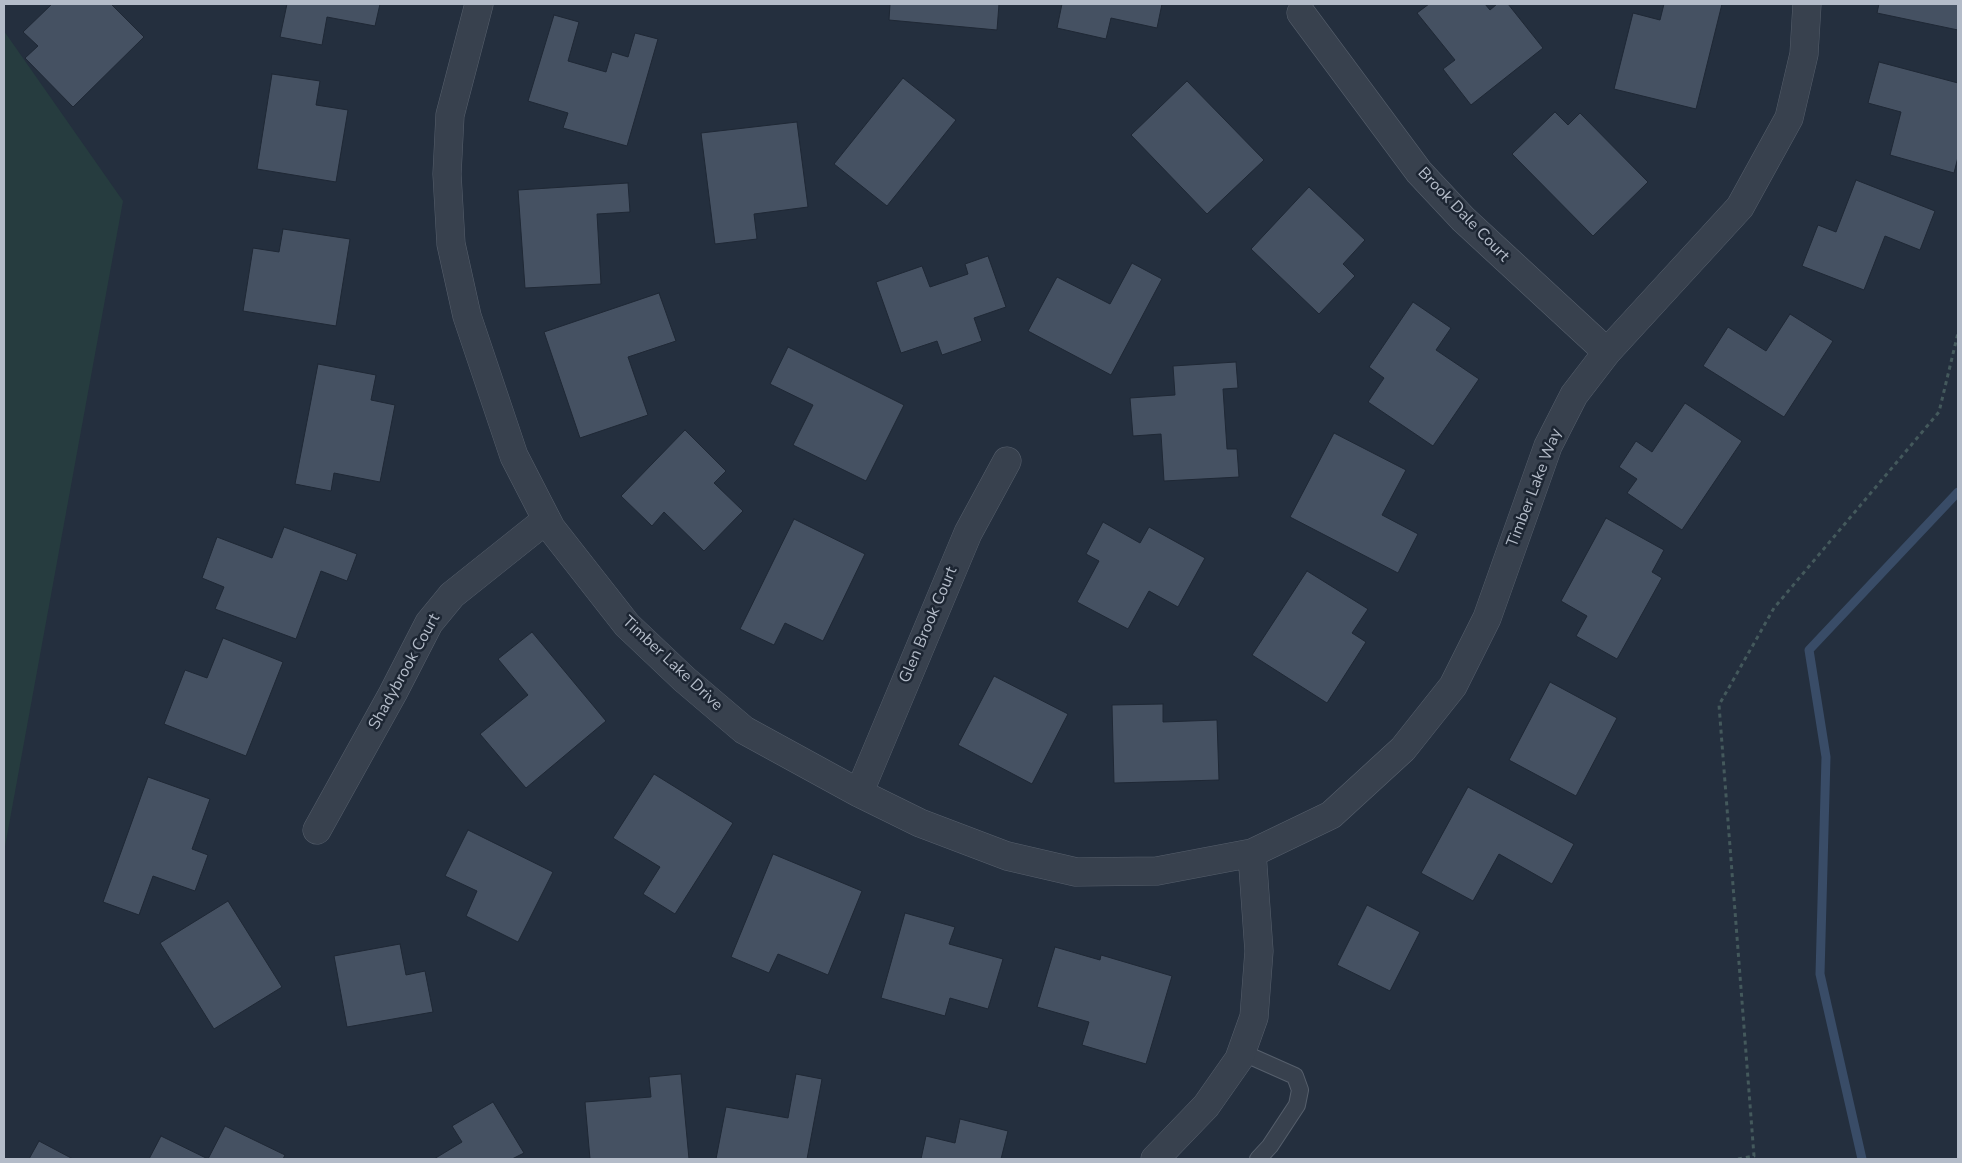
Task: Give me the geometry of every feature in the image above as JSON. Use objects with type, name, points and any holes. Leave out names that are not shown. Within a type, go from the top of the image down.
[{"type":"street","name":"Timber Lake Drive","points":[[479,4],[450,115],[447,174],[451,244],[466,316],[514,456],[546,520],[627,625],[684,679],[744,730],[859,793],[920,823],[1007,856],[1076,872],[1157,871],[1252,853]]},
{"type":"street","name":"Timber Lake Way","points":[[1252,853],[1331,815],[1403,749],[1453,686],[1488,618],[1548,446],[1574,395],[1607,352],[1740,207],[1789,118],[1804,54],[1808,4]]},
{"type":"street","name":"Brook Dale Court","points":[[1301,13],[1426,178],[1463,219],[1607,352]]},
{"type":"street","name":"Glen Brook Court","points":[[859,793],[968,533],[1007,461]]},
{"type":"street","name":"Shadybrook Court","points":[[317,830],[393,693],[429,623],[452,595],[546,520]]},
{"type":"street","points":[[1155,1159],[1206,1106],[1239,1059],[1254,1017],[1259,950],[1252,853]]},
{"type":"lane","points":[[1241,1052],[1295,1076],[1300,1090],[1297,1105],[1270,1146],[1258,1159]]},
{"type":"path","points":[[1738,1159],[1754,1156],[1719,704],[1774,608],[1939,412],[1958,333]]},
{"type":"green space","points":[[4,31],[123,201],[4,852]]},
{"type":"building","points":[[52,4],[111,4],[144,37],[73,107],[25,58],[38,46],[23,32]]},
{"type":"building","points":[[287,4],[380,4],[375,26],[327,17],[322,45],[280,37]]},
{"type":"building","points":[[890,4],[999,4],[997,30],[889,20]]},
{"type":"building","points":[[1062,4],[1162,4],[1157,28],[1111,18],[1106,39],[1057,28]]},
{"type":"building","points":[[1429,4],[1485,4],[1490,10],[1497,4],[1508,4],[1543,48],[1471,105],[1443,69],[1455,60],[1417,13]]},
{"type":"building","points":[[1664,4],[1722,4],[1696,109],[1614,89],[1633,13],[1660,20]]},
{"type":"building","points":[[1879,4],[1958,4],[1958,30],[1877,13]]},
{"type":"building","points":[[554,15],[579,22],[568,61],[606,72],[612,52],[628,57],[635,33],[658,39],[627,146],[563,128],[568,113],[528,101]]},
{"type":"building","points":[[1879,62],[1958,83],[1958,157],[1954,173],[1890,155],[1901,112],[1868,103]]},
{"type":"building","points":[[272,74],[320,81],[316,105],[348,110],[336,182],[257,169]]},
{"type":"building","points":[[903,78],[956,120],[887,206],[834,164]]},
{"type":"building","points":[[1187,81],[1264,160],[1207,214],[1131,135]]},
{"type":"building","points":[[1555,112],[1568,125],[1580,113],[1648,182],[1593,236],[1512,154]]},
{"type":"building","points":[[797,122],[808,207],[754,214],[757,239],[715,244],[701,133]]},
{"type":"building","points":[[1856,180],[1935,211],[1920,250],[1885,236],[1864,290],[1802,266],[1818,225],[1836,232]]},
{"type":"building","points":[[628,183],[630,212],[597,214],[601,284],[525,288],[518,190]]},
{"type":"building","points":[[1309,187],[1365,240],[1343,264],[1355,276],[1319,314],[1251,249]]},
{"type":"building","points":[[283,229],[350,239],[336,326],[243,311],[253,248],[279,252]]},
{"type":"building","points":[[988,256],[1006,307],[974,318],[982,341],[942,355],[937,341],[901,353],[876,282],[922,266],[930,287],[968,274],[965,264]]},
{"type":"building","points":[[1132,263],[1162,279],[1111,375],[1028,331],[1057,277],[1110,304]]},
{"type":"building","points":[[659,293],[676,341],[628,357],[648,415],[580,438],[544,332]]},
{"type":"building","points":[[1413,302],[1451,328],[1436,350],[1479,379],[1433,446],[1368,402],[1384,378],[1369,367]]},
{"type":"building","points":[[1790,314],[1833,341],[1784,417],[1703,366],[1728,327],[1766,351]]},
{"type":"building","points":[[788,347],[904,405],[866,481],[793,445],[813,405],[770,384]]},
{"type":"building","points":[[1236,362],[1238,388],[1223,389],[1227,449],[1237,449],[1239,477],[1164,481],[1161,434],[1133,436],[1130,398],[1175,395],[1173,366]]},
{"type":"building","points":[[318,364],[376,375],[371,400],[395,405],[380,482],[334,473],[331,491],[295,484]]},
{"type":"building","points":[[1685,403],[1742,441],[1682,530],[1627,493],[1637,479],[1619,467],[1636,441],[1652,452]]},
{"type":"building","points":[[685,430],[726,471],[714,483],[743,511],[704,551],[664,512],[652,526],[621,496]]},
{"type":"building","points":[[1334,433],[1406,470],[1382,515],[1418,534],[1398,573],[1290,517]]},
{"type":"building","points":[[1606,518],[1664,550],[1652,572],[1662,578],[1617,659],[1576,636],[1587,616],[1561,601]]},
{"type":"building","points":[[794,519],[865,554],[823,641],[785,623],[774,645],[740,629]]},
{"type":"building","points":[[1103,522],[1140,543],[1149,527],[1205,558],[1178,607],[1149,591],[1128,629],[1077,602],[1099,561],[1086,554]]},
{"type":"building","points":[[284,527],[357,554],[347,581],[321,571],[296,639],[215,609],[224,587],[202,578],[217,537],[272,558]]},
{"type":"building","points":[[1307,571],[1368,609],[1352,633],[1366,642],[1327,703],[1252,655]]},
{"type":"building","points":[[532,632],[606,721],[526,788],[480,734],[528,695],[498,659]]},
{"type":"building","points":[[223,638],[283,662],[246,756],[164,724],[185,670],[207,678]]},
{"type":"building","points":[[994,676],[1068,714],[1032,784],[958,745]]},
{"type":"building","points":[[1550,682],[1617,718],[1576,796],[1509,760]]},
{"type":"building","points":[[1163,704],[1163,722],[1217,720],[1219,780],[1114,783],[1112,705]]},
{"type":"building","points":[[654,774],[733,823],[675,914],[643,894],[660,867],[613,838]]},
{"type":"building","points":[[148,777],[210,799],[192,849],[208,855],[195,891],[153,876],[139,915],[103,902]]},
{"type":"building","points":[[1468,787],[1574,844],[1552,884],[1499,854],[1473,901],[1421,873]]},
{"type":"building","points":[[468,830],[553,872],[518,942],[466,916],[477,891],[445,876]]},
{"type":"building","points":[[773,854],[862,891],[828,975],[778,954],[769,973],[731,957]]},
{"type":"building","points":[[228,901],[282,987],[214,1029],[160,943]]},
{"type":"building","points":[[1367,905],[1420,932],[1390,991],[1337,965]]},
{"type":"building","points":[[905,913],[955,927],[949,944],[1003,959],[988,1009],[950,998],[945,1016],[881,998]]},
{"type":"building","points":[[400,944],[406,975],[425,971],[433,1012],[347,1027],[334,956]]},
{"type":"building","points":[[1055,947],[1100,960],[1101,955],[1172,976],[1146,1064],[1082,1045],[1089,1022],[1037,1007]]},
{"type":"building","points":[[681,1074],[689,1159],[590,1159],[585,1102],[651,1097],[649,1077]]},
{"type":"building","points":[[796,1074],[822,1079],[807,1159],[716,1159],[726,1107],[788,1118]]},
{"type":"building","points":[[493,1102],[524,1153],[512,1159],[434,1159],[462,1142],[452,1126]]},
{"type":"building","points":[[960,1119],[1008,1131],[1001,1159],[921,1159],[926,1136],[955,1143]]},
{"type":"building","points":[[225,1126],[285,1155],[283,1159],[208,1159]]},
{"type":"building","points":[[161,1136],[208,1159],[149,1159]]},
{"type":"building","points":[[39,1141],[73,1159],[29,1159]]},
{"type":"waterway","points":[[1862,1159],[1820,974],[1826,757],[1809,650],[1958,492]]}]
